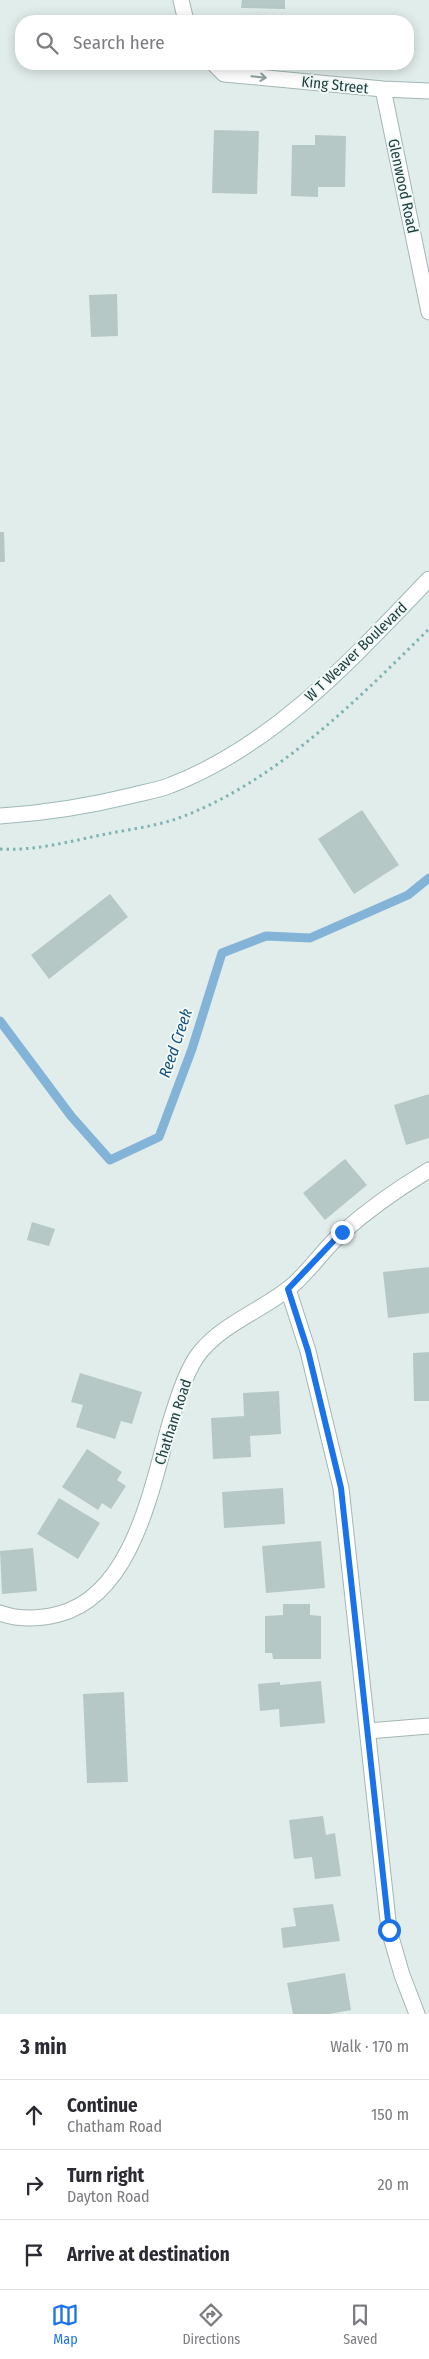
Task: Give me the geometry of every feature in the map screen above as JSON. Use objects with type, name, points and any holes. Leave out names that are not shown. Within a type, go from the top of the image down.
[{"type":"street","points":[[181,0],[185,15]]},
{"type":"street","name":"King Street","points":[[220,70],[224,74],[383,90],[429,91]]},
{"type":"street","name":"Glenwood Road","points":[[383,90],[429,312]]},
{"type":"street","name":"W T Weaver Boulevard","points":[[0,816],[46,812],[97,804],[170,786],[208,768],[298,708],[346,666],[429,578]]},
{"type":"street","name":"Chatham Road","points":[[0,1613],[10,1617],[43,1618],[67,1612],[88,1602],[108,1584],[138,1528],[180,1391],[201,1351],[233,1322],[288,1289],[342,1232],[404,1185],[429,1170]]},
{"type":"street","points":[[288,1289],[308,1351],[341,1488],[389,1930],[402,1975],[417,2014]]},
{"type":"street","points":[[368,1731],[429,1726]]},
{"type":"building","points":[[242,0],[285,0],[285,9],[241,8]]},
{"type":"building","points":[[214,130],[259,131],[257,194],[212,193]]},
{"type":"building","points":[[315,135],[346,136],[345,187],[318,187],[318,197],[291,196],[292,145],[315,145]]},
{"type":"building","points":[[117,294],[118,336],[91,337],[89,295]]},
{"type":"building","points":[[0,532],[4,532],[5,562],[0,562]]},
{"type":"building","points":[[362,810],[399,865],[354,894],[318,839]]},
{"type":"building","points":[[110,894],[128,917],[49,979],[31,955]]},
{"type":"building","points":[[429,1094],[429,1138],[406,1145],[394,1105]]},
{"type":"building","points":[[345,1159],[367,1185],[325,1220],[303,1193]]},
{"type":"building","points":[[32,1222],[55,1229],[49,1246],[27,1240]]},
{"type":"building","points":[[429,1267],[429,1313],[388,1318],[383,1272]]},
{"type":"building","points":[[429,1352],[429,1401],[414,1401],[413,1353]]},
{"type":"building","points":[[80,1373],[142,1392],[132,1424],[121,1421],[115,1439],[76,1427],[83,1405],[71,1402]]},
{"type":"building","points":[[279,1391],[281,1434],[250,1436],[251,1457],[213,1459],[211,1418],[244,1416],[243,1393]]},
{"type":"building","points":[[87,1449],[122,1472],[117,1480],[126,1486],[111,1509],[102,1503],[98,1510],[62,1487]]},
{"type":"building","points":[[283,1488],[285,1524],[224,1528],[222,1492]]},
{"type":"building","points":[[59,1498],[100,1523],[78,1559],[37,1534]]},
{"type":"building","points":[[321,1541],[325,1588],[266,1593],[262,1546]]},
{"type":"building","points":[[33,1548],[37,1591],[2,1594],[0,1551]]},
{"type":"building","points":[[283,1604],[310,1604],[310,1615],[321,1616],[321,1659],[273,1659],[272,1653],[265,1653],[265,1616],[283,1615]]},
{"type":"building","points":[[321,1681],[325,1723],[280,1727],[279,1709],[260,1711],[258,1684],[280,1682],[280,1685]]},
{"type":"building","points":[[124,1692],[128,1782],[87,1783],[83,1694]]},
{"type":"building","points":[[323,1816],[326,1835],[335,1833],[341,1876],[315,1879],[312,1857],[294,1859],[289,1820]]},
{"type":"building","points":[[333,1904],[340,1941],[283,1948],[281,1928],[296,1926],[293,1908]]},
{"type":"building","points":[[345,1973],[351,2010],[330,2014],[293,2014],[287,1983]]},
{"type":"waterway","name":"Reed Creek","points":[[0,1021],[71,1116],[110,1160],[159,1137],[192,1049],[222,953],[266,936],[310,938],[408,895],[429,878]]},
{"type":"route","points":[[342,1232],[288,1289],[308,1351],[341,1488],[389,1930]]}]
